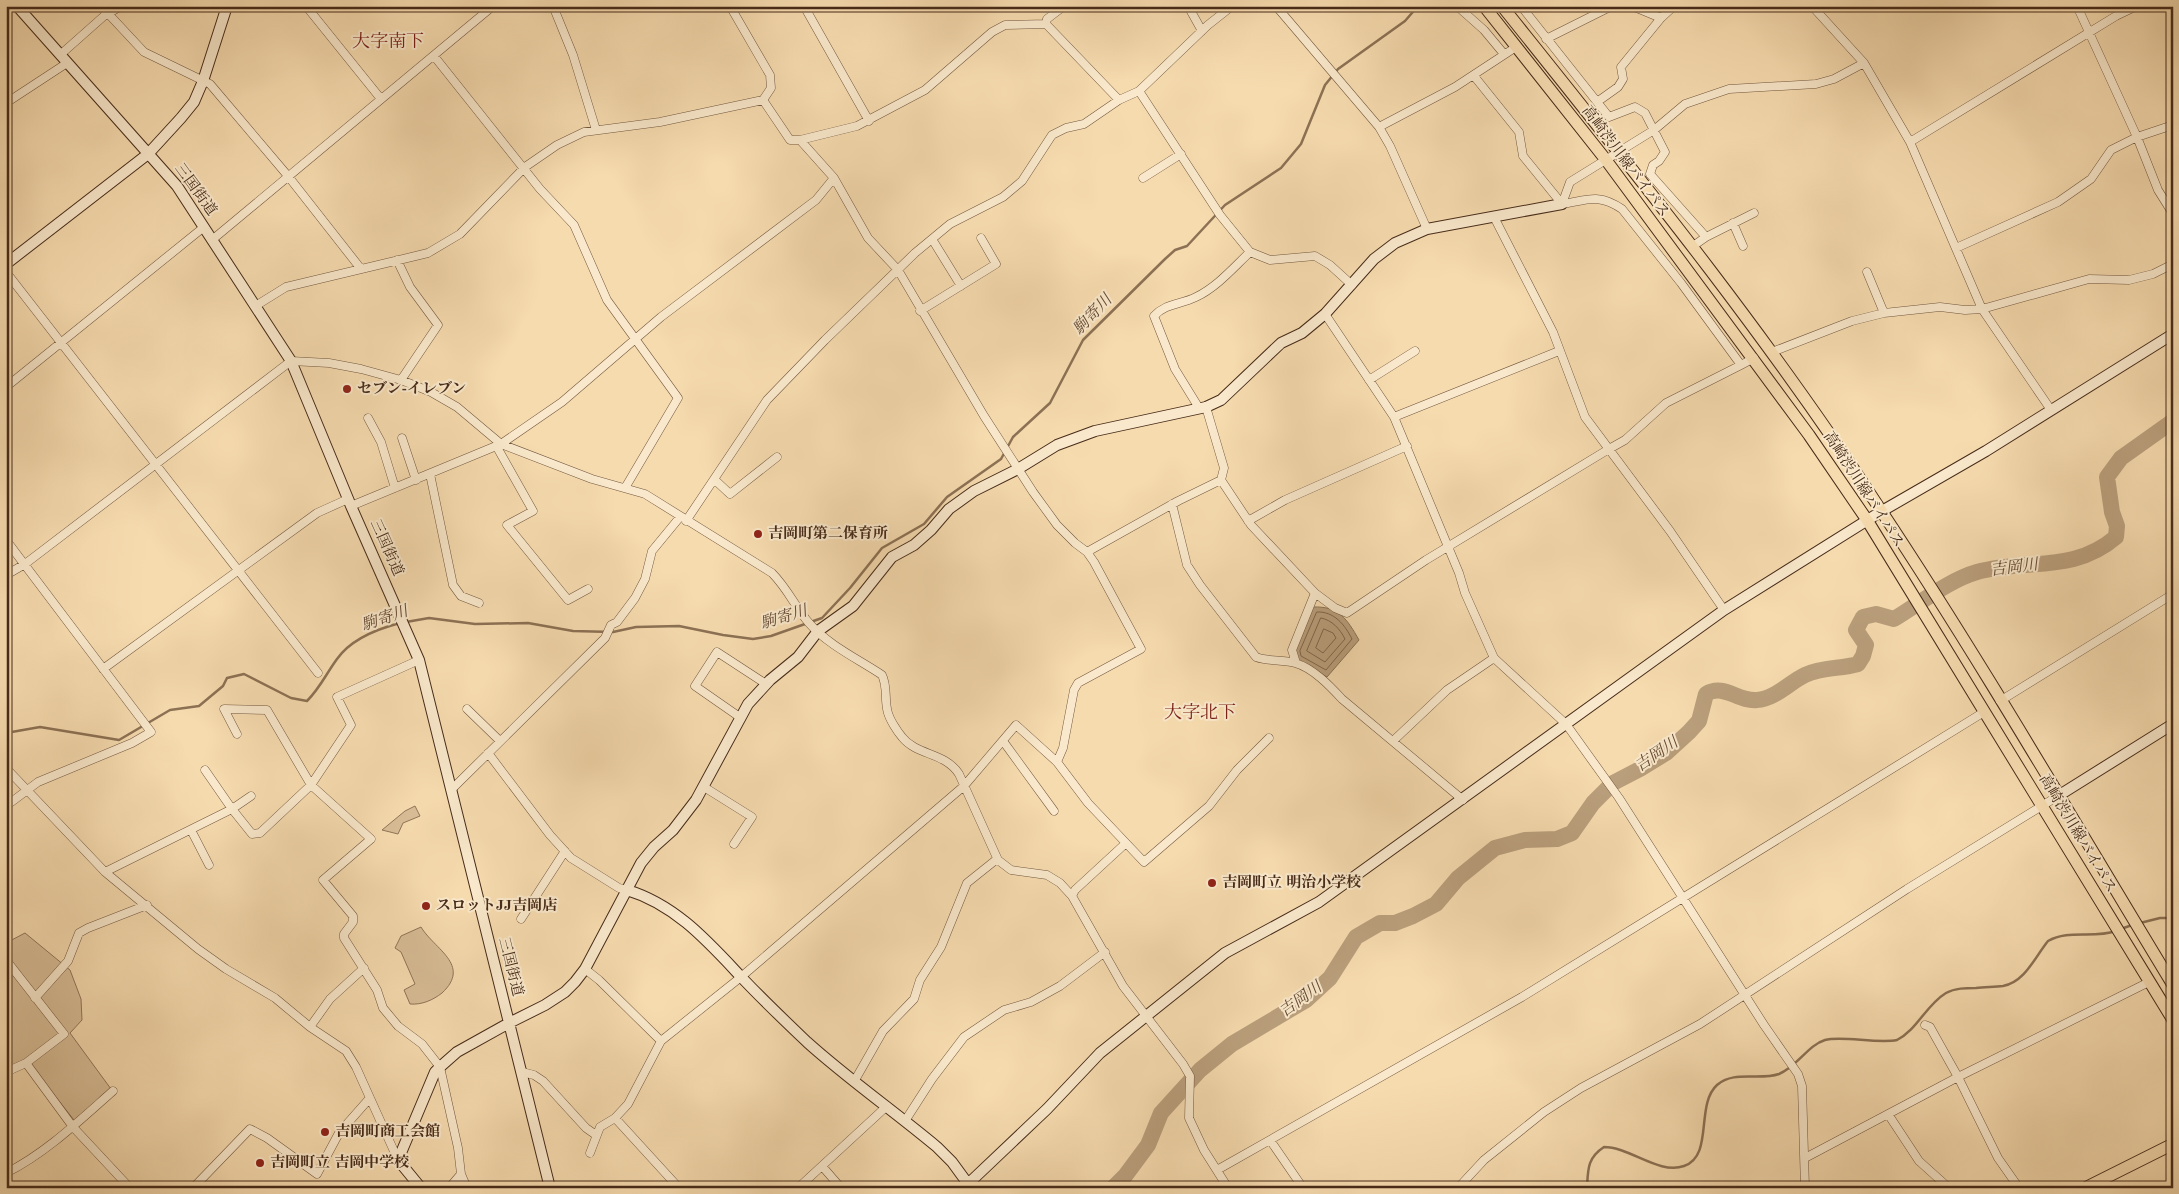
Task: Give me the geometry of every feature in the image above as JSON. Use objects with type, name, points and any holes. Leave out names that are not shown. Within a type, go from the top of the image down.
[{"type":"main road","name":"高崎渋川線バイパス","points":[[1484,6],[1606,160],[1754,358],[1867,520],[2173,1020]]},
{"type":"main road","name":"高崎渋川線バイパス","points":[[1502,6],[1693,246],[1772,352],[1882,510],[2173,985]]},
{"type":"main road","points":[[2085,1188],[2173,1144]]},
{"type":"street","name":"三国街道","points":[[18,6],[177,186],[257,305],[291,361],[419,660],[550,1188]]},
{"type":"street","points":[[101,6],[144,52],[210,84],[288,176],[362,268]]},
{"type":"street","points":[[60,55],[121,6]]},
{"type":"street","points":[[227,6],[203,81],[194,102],[148,154],[7,265],[60,342],[318,673]]},
{"type":"street","points":[[306,6],[380,99]]},
{"type":"street","points":[[212,240],[493,6]]},
{"type":"street","points":[[553,6],[573,55],[596,130]]},
{"type":"street","points":[[257,305],[286,287],[428,254],[460,234],[525,167],[569,138],[584,132],[660,122],[763,100],[771,88],[770,75],[730,6]]},
{"type":"street","points":[[1046,24],[1047,19],[1064,6]]},
{"type":"street","points":[[1188,6],[1202,31]]},
{"type":"street","points":[[451,790],[617,622],[635,598],[645,579],[652,551],[683,519],[715,480],[767,400],[831,334],[898,270],[950,224],[1004,197],[1022,181],[1052,135],[1066,128],[1084,124],[1119,100],[1138,91],[1202,31],[1232,6]]},
{"type":"street","points":[[1276,6],[1379,127],[1390,146],[1427,229]]},
{"type":"street","points":[[1457,6],[1484,30],[1504,54]]},
{"type":"street","points":[[1520,6],[1609,118],[1635,107],[1640,108],[1645,113],[1665,152],[1659,161],[1653,165],[1650,174],[1706,237]]},
{"type":"street","points":[[1546,39],[1612,6]]},
{"type":"street","points":[[1632,6],[1661,18]]},
{"type":"street","points":[[1596,102],[1618,86],[1623,78],[1621,67],[1661,18],[1674,6]]},
{"type":"street","points":[[1812,6],[1864,62],[1910,142],[1982,309],[2051,410]]},
{"type":"street","points":[[2077,6],[2137,137],[2158,190],[2173,214]]},
{"type":"street","points":[[1910,142],[2116,16],[2137,6]]},
{"type":"street","points":[[807,7],[869,121]]},
{"type":"street","points":[[763,100],[790,140],[800,140],[858,126],[925,90],[992,32],[1005,25],[1046,24],[1119,100]]},
{"type":"street","points":[[1379,127],[1456,87],[1516,47]]},
{"type":"street","points":[[434,56],[525,167],[540,189],[574,225],[607,300],[678,398],[625,488]]},
{"type":"street","points":[[1562,204],[1570,182],[1654,130],[1685,104],[1729,89],[1816,84],[1834,79],[1864,62]]},
{"type":"street","points":[[6,103],[67,63]]},
{"type":"street","points":[[1474,76],[1519,132],[1523,156],[1562,204]]},
{"type":"street","points":[[1138,91],[1220,215],[1250,252],[1270,260],[1315,256],[1330,265],[1352,285]]},
{"type":"street","points":[[1956,248],[2058,202],[2091,179],[2111,150],[2137,137],[2173,125]]},
{"type":"street","points":[[800,140],[834,178],[868,238],[898,270],[920,311],[1018,469],[1057,524],[1075,543],[1087,552],[1142,649],[1078,683],[1074,690],[1063,748],[1057,762]]},
{"type":"street","points":[[1143,178],[1181,154]]},
{"type":"street","points":[[103,669],[318,513],[395,488],[501,444],[562,402],[634,339],[816,200],[834,178]]},
{"type":"street","points":[[398,1160],[435,1072],[457,1052],[545,1005],[565,992],[585,970],[641,862],[686,816],[704,787],[748,704],[766,684],[798,657],[818,632],[853,606],[892,557],[914,545],[931,530],[949,509],[974,491],[1018,469],[1056,445],[1095,431],[1202,407],[1221,400],[1282,343],[1302,333],[1326,314],[1374,259],[1405,238],[1427,229],[1562,204],[1601,198],[1609,200],[1622,209],[1681,284],[1740,365]]},
{"type":"street","points":[[1693,246],[1706,237],[1754,213]]},
{"type":"street","points":[[1494,217],[1553,332],[1585,417],[1724,610]]},
{"type":"street","points":[[1733,223],[1743,246]]},
{"type":"street","points":[[6,387],[204,227]]},
{"type":"street","points":[[920,311],[996,264],[981,238]]},
{"type":"street","points":[[932,239],[961,286]]},
{"type":"street","points":[[1250,252],[1212,286],[1196,297],[1168,305],[1154,316],[1175,369],[1202,407],[1224,468],[1221,480],[1248,521],[1316,593],[1335,608],[1348,613],[1448,548],[1609,448],[1625,440],[1666,404],[1754,358]]},
{"type":"street","points":[[397,260],[410,287],[438,325],[401,380]]},
{"type":"street","points":[[1772,352],[1852,322],[1884,313],[1940,307],[1965,310],[1982,309],[2089,279],[2129,280],[2153,274],[2173,264]]},
{"type":"street","points":[[1867,272],[1884,313]]},
{"type":"street","points":[[1326,314],[1394,418],[1459,572],[1465,593],[1494,658],[1566,724],[1619,798],[1798,1074],[1802,1086],[1806,1158],[1805,1188]]},
{"type":"street","points":[[488,754],[550,835],[571,858],[627,890],[661,905],[681,917],[697,931],[772,1010],[810,1044],[937,1147],[968,1186],[1100,1053],[1224,953],[1319,902],[1724,610],[1882,510],[1986,451],[2173,334]]},
{"type":"street","points":[[1394,418],[1559,350]]},
{"type":"street","points":[[1369,380],[1415,351]]},
{"type":"street","points":[[6,575],[25,564],[291,361],[330,363],[401,380],[431,392],[457,408],[501,444],[592,479],[645,494],[772,573],[786,587],[809,624],[822,636],[882,675],[886,681],[888,713],[902,738],[919,749],[953,765],[997,859],[1010,870],[1047,875],[1060,883],[1072,896],[1123,986],[1190,1076],[1189,1118],[1204,1150],[1228,1188]]},
{"type":"street","points":[[368,418],[380,442],[395,488]]},
{"type":"street","points":[[402,438],[416,480]]},
{"type":"street","points":[[501,444],[498,450],[533,511],[507,525],[568,600],[588,589]]},
{"type":"street","points":[[1248,521],[1285,500],[1407,446]]},
{"type":"street","points":[[715,480],[730,494],[777,457]]},
{"type":"street","points":[[430,474],[453,585],[461,596],[479,603]]},
{"type":"street","points":[[1087,552],[1172,504],[1221,480]]},
{"type":"street","points":[[1172,504],[1188,565],[1256,657],[1264,660],[1296,663],[1326,681],[1342,699],[1463,800]]},
{"type":"street","points":[[6,540],[150,732],[132,743],[38,782],[28,792],[6,806]]},
{"type":"street","points":[[1296,663],[1292,650],[1316,593]]},
{"type":"street","points":[[2000,701],[2173,594]]},
{"type":"street","points":[[741,718],[695,686],[716,652],[766,684]]},
{"type":"street","points":[[1393,741],[1447,690],[1494,658]]},
{"type":"street","points":[[205,770],[252,834],[260,833],[311,785],[351,725],[338,697],[419,660]]},
{"type":"street","points":[[237,734],[224,709],[267,710],[311,785],[371,839],[323,880],[352,916],[353,922],[344,934],[344,938],[377,990],[383,1008],[398,1026],[422,1044],[440,1067],[458,1148],[461,1174],[467,1188]]},
{"type":"street","points":[[467,709],[500,741]]},
{"type":"street","points":[[1217,1170],[1522,997],[1984,712]]},
{"type":"street","points":[[1458,1188],[1484,1160],[1544,1112],[1581,1088],[1700,1024],[1907,889],[2173,724]]},
{"type":"street","points":[[590,1153],[600,1127],[615,1118],[628,1104],[661,1041],[741,977],[964,786],[1016,725],[1057,762],[1088,803],[1144,862],[1209,806],[1237,770],[1269,738]]},
{"type":"street","points":[[1003,741],[1054,812]]},
{"type":"street","points":[[6,768],[105,872],[198,949],[226,969],[275,998],[310,1027],[346,1052],[356,1067],[398,1160],[421,1188]]},
{"type":"street","points":[[704,787],[752,817],[734,844]]},
{"type":"street","points":[[105,872],[232,809],[251,796]]},
{"type":"street","points":[[191,830],[209,865]]},
{"type":"street","points":[[1072,896],[1075,890],[1126,843]]},
{"type":"street","points":[[521,920],[565,851]]},
{"type":"street","points":[[855,1080],[883,1031],[914,999],[920,980],[941,946],[967,883],[997,859]]},
{"type":"street","points":[[35,998],[68,961],[79,933],[147,905]]},
{"type":"street","points":[[906,1121],[932,1079],[964,1037],[1004,1010],[1031,1002],[1060,986],[1105,952]]},
{"type":"street","points":[[6,960],[64,1034],[26,1064],[6,1072]]},
{"type":"street","points":[[310,1027],[330,999],[364,968]]},
{"type":"street","points":[[585,970],[598,980],[661,1041]]},
{"type":"street","points":[[1806,1158],[1958,1077],[2149,982]]},
{"type":"street","points":[[1925,1025],[1930,1027],[1958,1077],[1998,1158],[2019,1188]]},
{"type":"street","points":[[26,1064],[73,1127],[130,1188]]},
{"type":"street","points":[[522,1072],[534,1075],[543,1081],[586,1128],[596,1135]]},
{"type":"street","points":[[6,1173],[34,1156],[73,1127],[113,1090]]},
{"type":"street","points":[[193,1188],[250,1128],[317,1174],[339,1133],[369,1099]]},
{"type":"street","points":[[798,1188],[887,1106]]},
{"type":"street","points":[[1888,1114],[1919,1161],[1949,1188]]},
{"type":"street","points":[[615,1118],[680,1188]]},
{"type":"street","points":[[1270,1140],[1303,1188]]},
{"type":"street","points":[[822,1166],[841,1188]]},
{"type":"street","points":[[449,1188],[461,1174]]},
{"type":"shaded area","points":[[415,806],[420,816],[403,823],[398,834],[382,830],[405,811]]},
{"type":"shaded area","points":[[421,927],[448,958],[453,974],[450,983],[439,996],[423,1003],[410,1004],[404,990],[415,984],[401,952],[395,948],[401,936]]},
{"type":"shaded area","points":[[25,933],[70,970],[81,999],[82,1020],[70,1033],[111,1089],[74,1120],[31,1066],[6,1069],[6,943]]},
{"type":"water","points":[[1313,607],[1322,607],[1336,611],[1346,620],[1359,640],[1327,677],[1296,659],[1294,650]]},
{"type":"waterway","name":"駒寄川","points":[[406,622],[429,618],[475,624],[528,623],[573,631],[613,632],[636,627],[679,626],[753,639],[771,636],[822,618],[850,588],[882,548],[924,524],[947,497],[1001,459],[1013,437],[1050,403],[1083,340],[1165,259],[1175,250],[1187,246],[1225,205],[1281,168],[1301,144],[1325,85],[1338,69],[1405,21],[1418,6]]},
{"type":"waterway","name":"吉岡川","points":[[1113,1188],[1125,1176],[1148,1145],[1161,1113],[1200,1070],[1232,1044],[1306,1000],[1330,978],[1356,937],[1380,923],[1395,923],[1436,904],[1458,878],[1495,848],[1525,840],[1557,839],[1572,833],[1593,803],[1613,783],[1666,753],[1689,732],[1699,721],[1706,694],[1719,691],[1750,700],[1770,697],[1811,672],[1858,664],[1863,656],[1866,645],[1856,630],[1863,617],[1876,614],[1894,619],[1945,586],[1977,572],[1995,568],[2066,561],[2100,549],[2116,537],[2117,526],[2112,512],[2107,477],[2121,458],[2173,421]]},
{"type":"waterway","name":"駒寄川","points":[[6,733],[40,727],[119,740],[170,710],[199,706],[223,686],[227,678],[244,674],[291,698],[307,701],[337,659],[357,640],[382,628],[400,623]]},
{"type":"waterway","points":[[2140,923],[2160,918],[2173,918]]},
{"type":"waterway","points":[[2121,929],[2132,925]]},
{"type":"waterway","points":[[1587,1188],[1588,1170],[1591,1160],[1604,1147],[1624,1151],[1665,1167],[1684,1166],[1693,1160],[1699,1152],[1702,1141],[1710,1094],[1717,1085],[1724,1081],[1731,1078],[1763,1077],[1779,1074],[1813,1046],[1825,1040],[1840,1038],[1880,1041],[1897,1040],[1904,1036],[1933,1004],[1946,993],[1953,990],[2011,984],[2029,968],[2048,941],[2056,937],[2116,931]]},
{"type":"place","name":"セブン-イレブン","points":[[347,389]]},
{"type":"place","name":"吉岡町第二保育所","points":[[758,534]]},
{"type":"place","name":"吉岡町立 明治小学校","points":[[1212,883]]},
{"type":"place","name":"スロットJJ吉岡店","points":[[426,906]]},
{"type":"place","name":"吉岡町商工会館","points":[[325,1132]]},
{"type":"place","name":"吉岡町立 吉岡中学校","points":[[260,1163]]},
{"type":"district","name":"大字南下","points":[[388,42]]},
{"type":"district","name":"大字北下","points":[[1200,713]]}]
